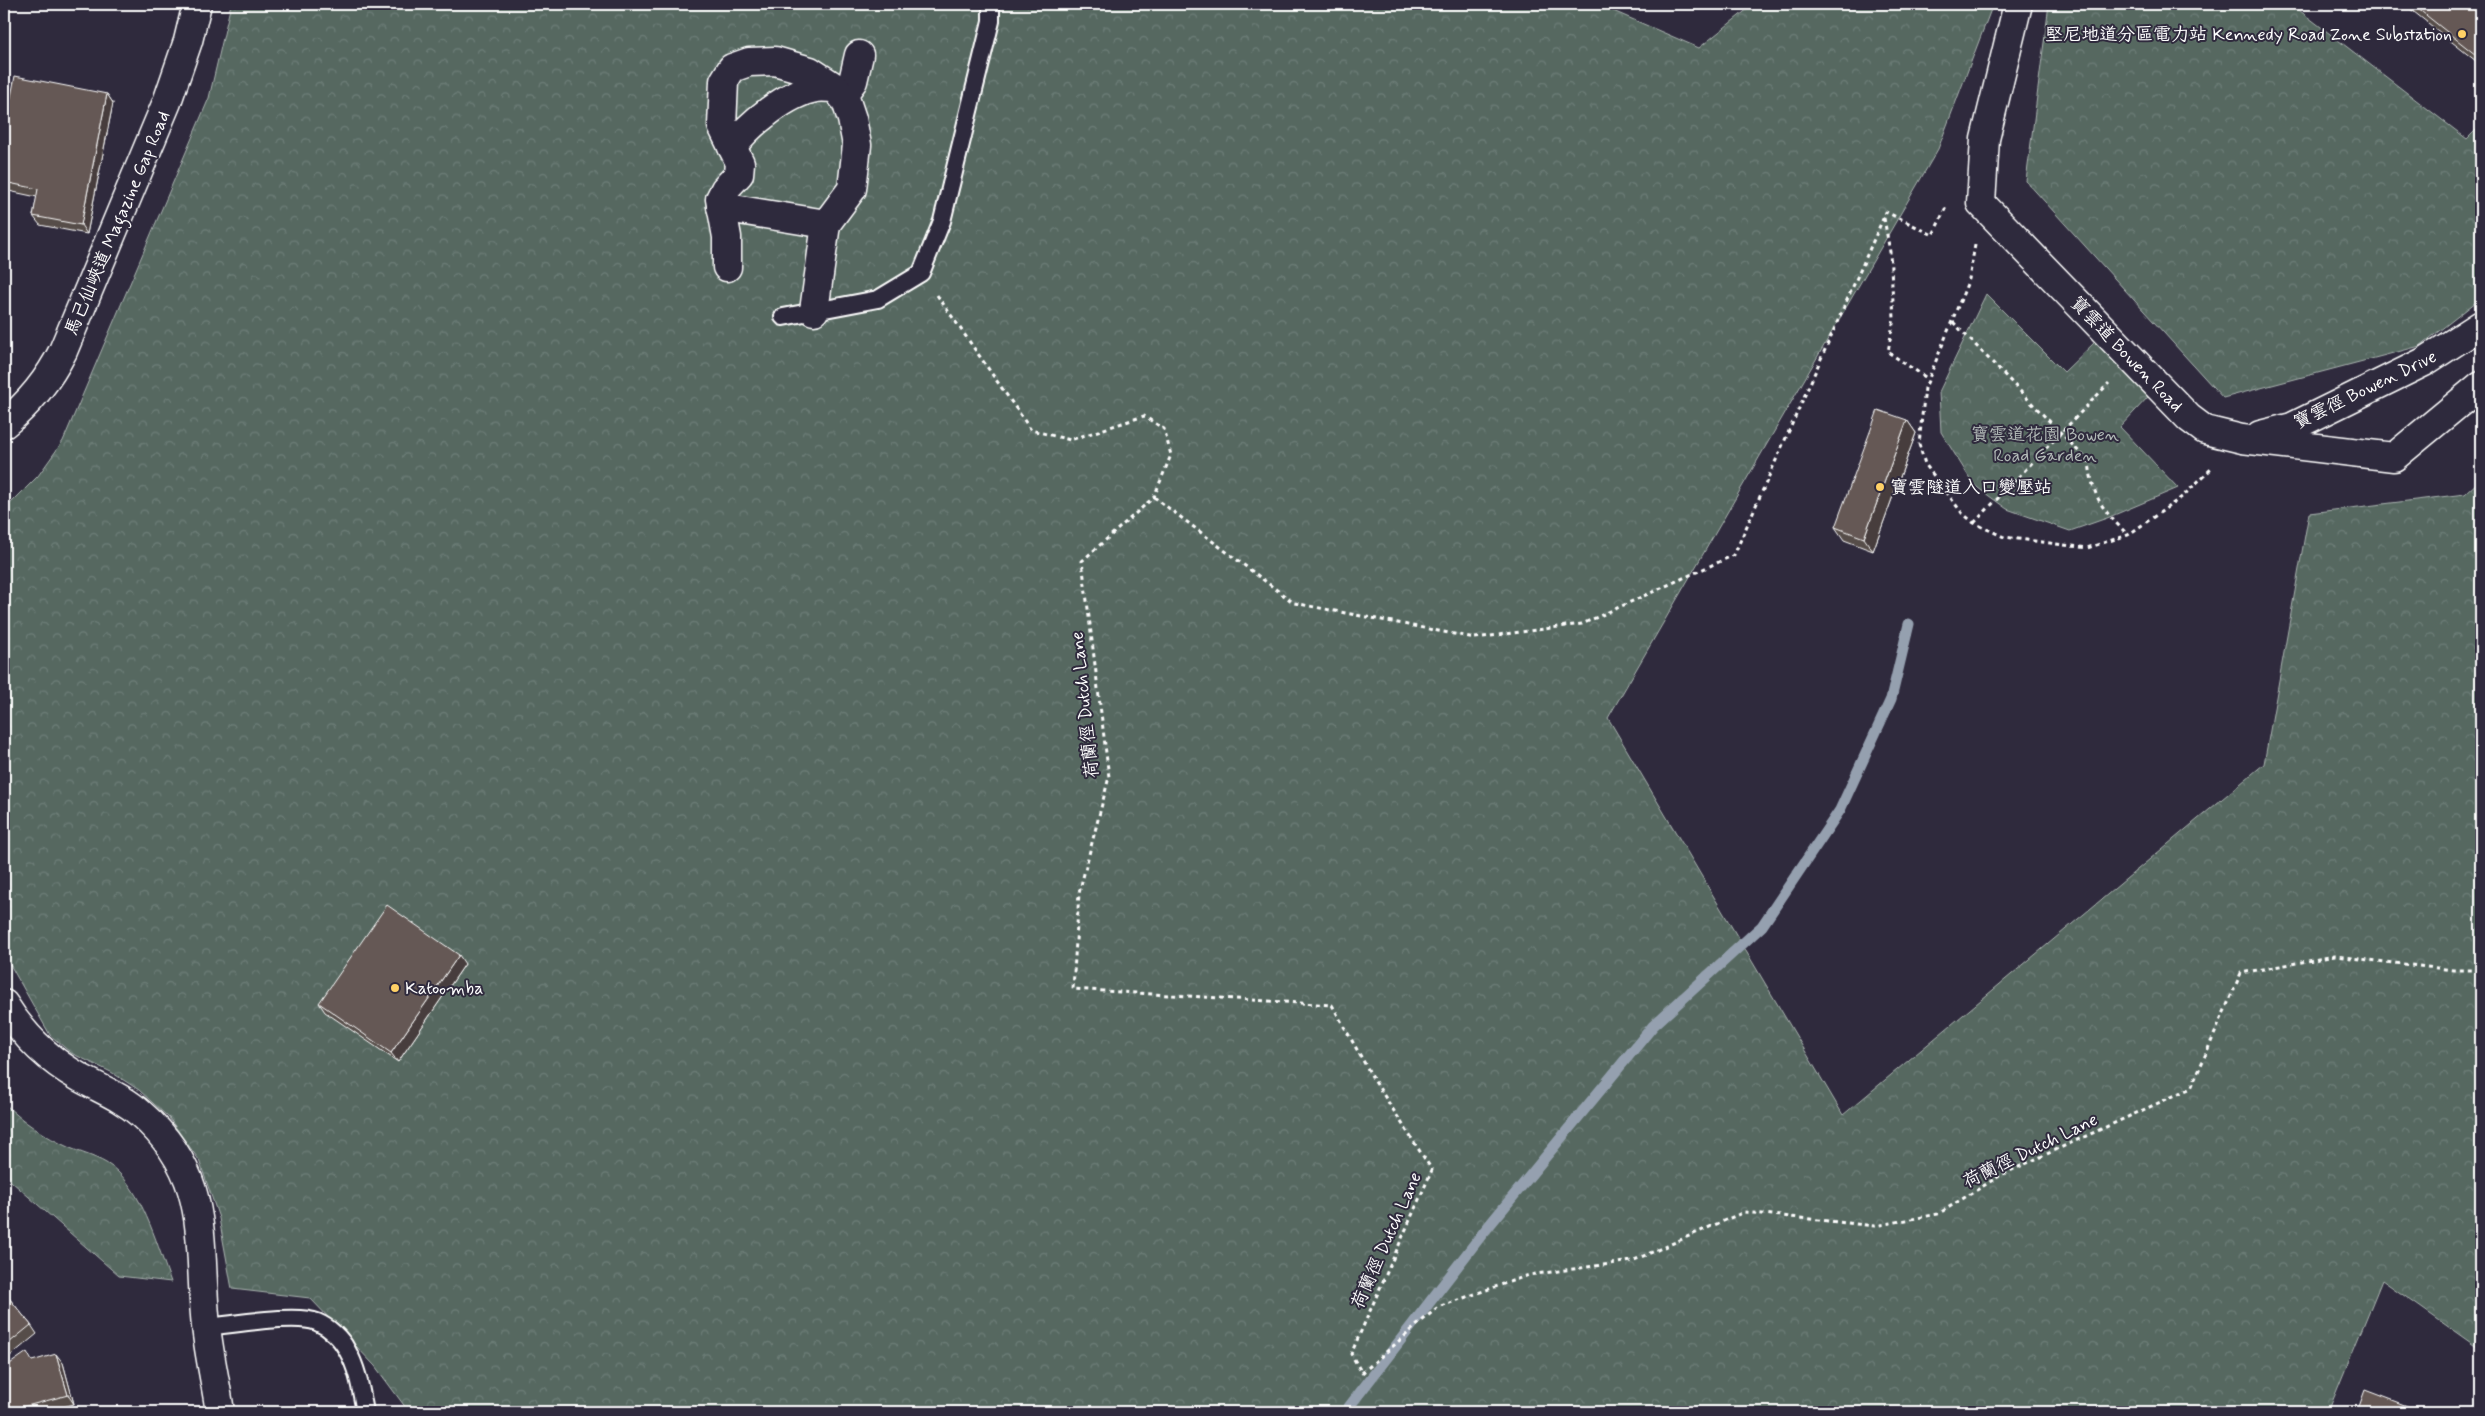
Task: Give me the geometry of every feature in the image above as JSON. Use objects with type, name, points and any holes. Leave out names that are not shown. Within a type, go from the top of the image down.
[{"type":"street","name":"馬己仙峽道 Magazine Gap Road","points":[[4,424],[38,392],[52,374],[63,352],[167,102],[188,41],[197,4]]},
{"type":"street","points":[[1981,203],[1985,139],[2018,4]]},
{"type":"street","points":[[732,147],[748,128],[803,92],[816,88],[839,92],[853,82],[859,55]]},
{"type":"street","points":[[727,267],[726,237],[720,200],[725,189],[739,174],[740,163],[722,126],[724,81],[732,68],[749,62],[775,61],[810,72],[839,92],[852,119],[857,145],[852,189],[826,224],[814,311]]},
{"type":"street","name":"寶雲道 Bowen Road","points":[[1981,203],[2132,360],[2190,418],[2206,430],[2242,439],[2394,457],[2481,385]]},
{"type":"street","points":[[721,207],[826,224]]},
{"type":"street","name":"寶雲徑 Bowen Drive","points":[[2242,439],[2292,427],[2424,362],[2481,325]]},
{"type":"street","points":[[4,1004],[14,1020],[40,1050],[62,1067],[124,1101],[140,1113],[166,1140],[186,1171],[198,1209],[202,1233],[206,1327],[220,1412]]},
{"type":"lane","points":[[783,317],[878,300],[921,273],[942,221],[991,21],[991,4]]},
{"type":"lane","points":[[206,1327],[280,1319],[315,1321],[332,1330],[347,1349],[357,1374],[365,1412]]},
{"type":"path","points":[[1154,497],[1294,603],[1475,638],[1582,624],[1734,555],[1886,212],[1933,235],[1951,196],[1981,203],[1970,279],[1928,379],[1918,444],[1925,464],[1962,513],[1974,523],[2004,538],[2086,548],[2128,535],[2182,497],[2242,439]]},
{"type":"path","points":[[1884,217],[1890,252],[1894,318],[1888,352],[1928,379]]},
{"type":"path","name":"荷蘭徑 Dutch Lane","points":[[921,273],[1031,430],[1070,440],[1144,416],[1164,429],[1171,455],[1154,497],[1082,561],[1109,777],[1079,893],[1073,989],[1332,1005],[1374,1080],[1432,1170],[1351,1354],[1362,1373],[1438,1307],[1529,1275],[1632,1261],[1744,1212],[1875,1226],[1938,1214],[2001,1176],[2191,1088],[2241,973],[2335,956],[2453,970],[2481,970]]},
{"type":"path","points":[[1953,322],[2090,462],[2092,487],[2107,514],[2128,535]]},
{"type":"path","points":[[1974,523],[2132,360]]},
{"type":"green space","points":[[231,4],[1597,4],[1699,48],[1754,4],[1993,4],[1938,149],[1608,718],[1843,1115],[2264,764],[2309,513],[2465,494],[2481,479],[2481,1350],[2382,1280],[2328,1412],[409,1412],[375,1366],[310,1298],[232,1289],[219,1218],[199,1160],[169,1118],[139,1090],[111,1072],[71,1053],[50,1035],[4,954],[4,510],[38,476],[63,441],[209,98]]},
{"type":"green space","points":[[2049,4],[2291,4],[2467,139],[2481,125],[2481,298],[2420,346],[2223,398],[2026,181]]},
{"type":"green space","name":"寶雲道花園 Bowen Road Garden","points":[[1986,294],[2064,372],[2095,342],[2149,396],[2120,427],[2178,488],[2107,518],[2070,531],[2007,509],[1974,485],[1941,432],[1939,392]]},
{"type":"green space","points":[[4,1103],[19,1117],[43,1134],[102,1161],[118,1172],[136,1195],[143,1209],[171,1282],[119,1276],[4,1175]]},
{"type":"building","name":"堅尼地道分區電力站 Kennedy Road Zone Substation","points":[[2412,4],[2481,4],[2481,59]]},
{"type":"building","points":[[15,76],[107,94],[81,225],[33,216],[38,189],[4,182],[4,133]]},
{"type":"building","points":[[1878,410],[1907,420],[1864,538],[1835,527]]},
{"type":"building","name":"Katoomba","points":[[387,905],[459,955],[391,1053],[319,1003]]},
{"type":"building","points":[[4,1292],[31,1325],[4,1347]]},
{"type":"building","points":[[27,1352],[32,1361],[56,1354],[68,1395],[4,1412],[4,1368]]},
{"type":"building","points":[[2365,1390],[2423,1412],[2357,1412]]},
{"type":"waterway","points":[[1345,1412],[1483,1233],[1653,1026],[1762,926],[1840,810],[1891,699],[1909,624]]},
{"type":"place","name":"堅尼地道分區電力站 Kennedy Road Zone Substation","points":[[2462,34]]},
{"type":"place","name":"寶雲隧道入口變壓站","points":[[1880,487]]},
{"type":"place","name":"Katoomba","points":[[395,988]]}]
